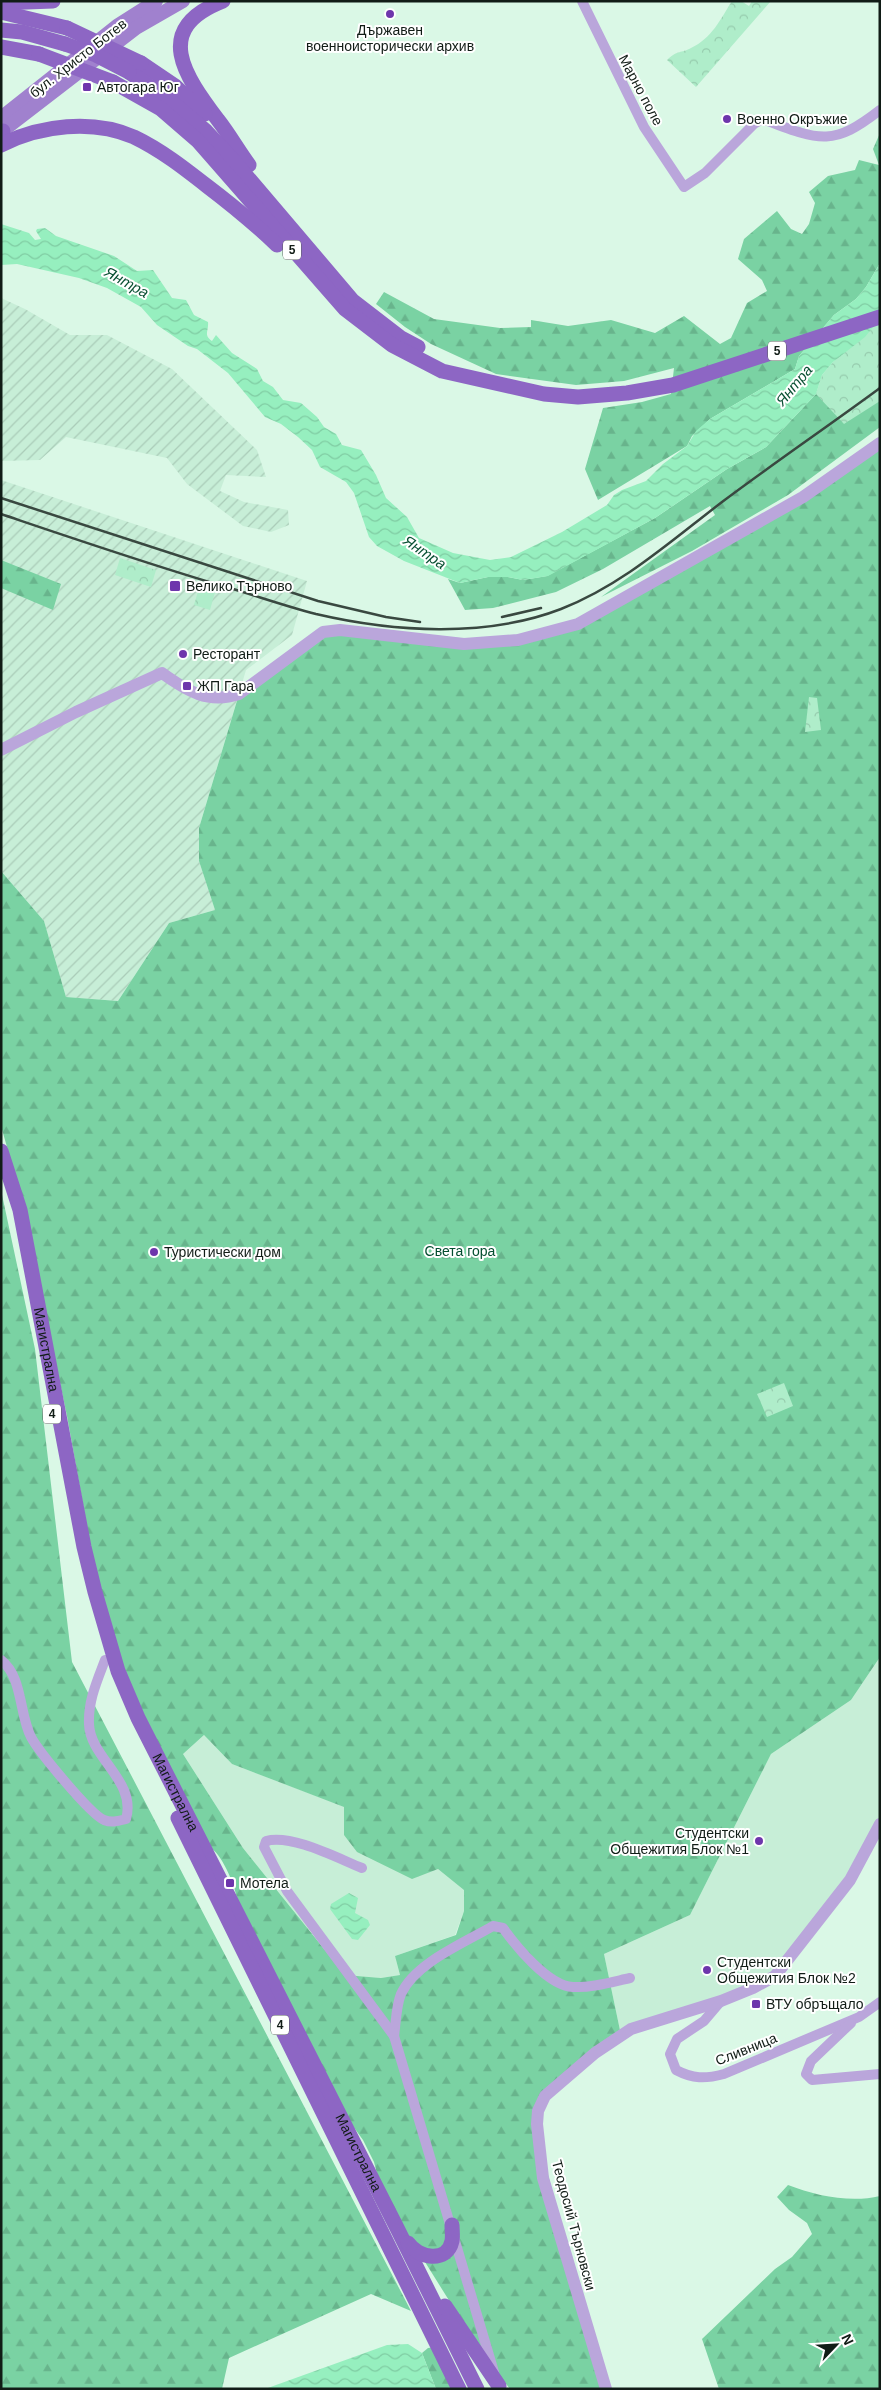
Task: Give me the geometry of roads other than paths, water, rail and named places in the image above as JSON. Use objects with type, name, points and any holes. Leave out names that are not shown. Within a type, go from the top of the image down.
[{"type":"main road","points":[[1,3],[53,1]]},
{"type":"main road","name":"бул. Христо Ботев","points":[[2,132],[117,26],[156,1]]},
{"type":"main road","points":[[223,1],[192,19],[185,28],[179,50],[188,78],[263,185],[286,224]]},
{"type":"main road","points":[[2,132],[136,28],[177,4]]},
{"type":"main road","points":[[1,12],[67,28],[135,68],[175,86],[208,117],[242,156]]},
{"type":"main road","name":"5","points":[[1,30],[22,32],[65,44],[135,68],[206,131],[354,301],[401,338],[440,360],[494,383]]},
{"type":"main road","name":"5","points":[[1,47],[39,54],[113,82],[161,109],[198,141],[233,178],[331,296],[392,345],[442,371],[544,394],[578,397],[627,393],[674,385],[880,317]]},
{"type":"main road","points":[[2,132],[16,137],[62,127],[89,127],[132,136],[153,147],[185,169],[239,210],[331,296]]},
{"type":"main road","name":"Магистрална","points":[[1,1151],[21,1218],[84,1546],[106,1636],[118,1671],[145,1733],[414,2261],[476,2389]]},
{"type":"main road","name":"Магистрална","points":[[1,1167],[23,1251],[76,1549],[105,1660],[130,1723],[459,2389]]},
{"type":"main road","points":[[396,2226],[412,2249],[420,2255],[428,2257],[444,2253],[450,2247],[453,2240],[452,2225]]},
{"type":"main road","points":[[414,2261],[500,2387]]},
{"type":"street","name":"Марно поле","points":[[582,1],[644,127],[684,187],[705,173],[754,124],[762,120],[768,120],[808,136],[824,138],[837,136],[859,126],[880,110]]},
{"type":"street","points":[[1,750],[76,712],[162,673],[200,695],[224,699],[239,694],[323,632],[340,630],[464,644],[518,640],[578,624],[803,497],[880,442]]},
{"type":"street","points":[[1,1660],[14,1678],[21,1710],[31,1737],[90,1808],[102,1819],[114,1822],[126,1819],[129,1808],[123,1788],[94,1741],[89,1725],[92,1694],[105,1660]]},
{"type":"street","name":"Теодосий Търновски","points":[[606,2389],[543,2178],[538,2138],[538,2111],[545,2096],[595,2053],[621,2034],[631,2029],[721,2001],[775,1976],[850,1880],[878,1828]]},
{"type":"street","points":[[362,1868],[292,1842],[275,1838],[266,1841],[264,1847],[287,1891],[394,2036],[452,2225],[485,2344],[500,2387]]},
{"type":"street","points":[[394,2036],[401,1995],[412,1978],[425,1965],[493,1926],[503,1928],[518,1948],[538,1968],[565,1986],[599,1985],[630,1978]]},
{"type":"street","name":"Сливница","points":[[721,2001],[712,2013],[684,2032],[673,2047],[670,2054],[676,2070],[702,2079],[724,2074],[859,2017],[880,2002]]},
{"type":"street","points":[[859,2017],[811,2061],[806,2074],[812,2080],[880,2074]]},
{"type":"water","name":"Янтра","points":[[1,224],[29,233],[35,240],[41,239],[36,231],[37,229],[45,228],[56,236],[114,256],[137,271],[153,270],[172,298],[186,300],[194,315],[208,322],[207,335],[209,339],[212,341],[216,335],[232,353],[257,369],[263,381],[273,387],[283,400],[301,403],[317,417],[324,427],[336,434],[342,445],[361,450],[376,475],[386,498],[407,517],[419,538],[453,553],[490,560],[511,557],[562,532],[607,505],[614,495],[622,490],[646,481],[663,464],[687,446],[696,431],[710,419],[795,369],[799,356],[834,315],[856,299],[866,287],[880,263],[880,317],[865,337],[833,362],[822,375],[816,394],[766,447],[727,469],[655,518],[548,576],[523,580],[508,577],[488,577],[460,583],[404,561],[377,546],[369,537],[354,493],[346,482],[320,467],[312,450],[298,437],[281,424],[265,417],[228,373],[197,349],[188,346],[157,325],[141,307],[107,288],[79,278],[17,264],[1,265]]},
{"type":"water","points":[[349,1893],[358,1898],[355,1913],[368,1920],[370,1925],[358,1940],[352,1939],[330,1909],[331,1904]]},
{"type":"water","points":[[408,2344],[422,2353],[436,2389],[265,2389],[387,2345]]},
{"type":"railway","points":[[1,514],[167,569],[316,614],[376,625],[408,628],[471,628],[502,625],[561,609],[604,588],[625,575],[645,562],[722,502],[880,388]]},
{"type":"railway","points":[[1,498],[318,601],[386,617],[420,622]]},
{"type":"railway","points":[[502,617],[541,608]]},
{"type":"place","name":"Държавен военноисторически архив","points":[[390,14]]},
{"type":"place","name":"Автогара Юг","points":[[87,87]]},
{"type":"place","name":"Военно Окръжие","points":[[727,119]]},
{"type":"place","name":"Велико Търново","points":[[175,586]]},
{"type":"place","name":"Ресторант","points":[[183,654]]},
{"type":"place","name":"ЖП Гара","points":[[187,686]]},
{"type":"place","name":"Туристически дом","points":[[154,1252]]},
{"type":"place","name":"Студентски Общежития Блок №1","points":[[759,1841]]},
{"type":"place","name":"Мотела","points":[[230,1883]]},
{"type":"place","name":"Студентски Общежития Блок №2","points":[[707,1970]]},
{"type":"place","name":"ВТУ обръщало","points":[[756,2004]]},
{"type":"park label","name":"Света гора","points":[[460,1251]]}]
